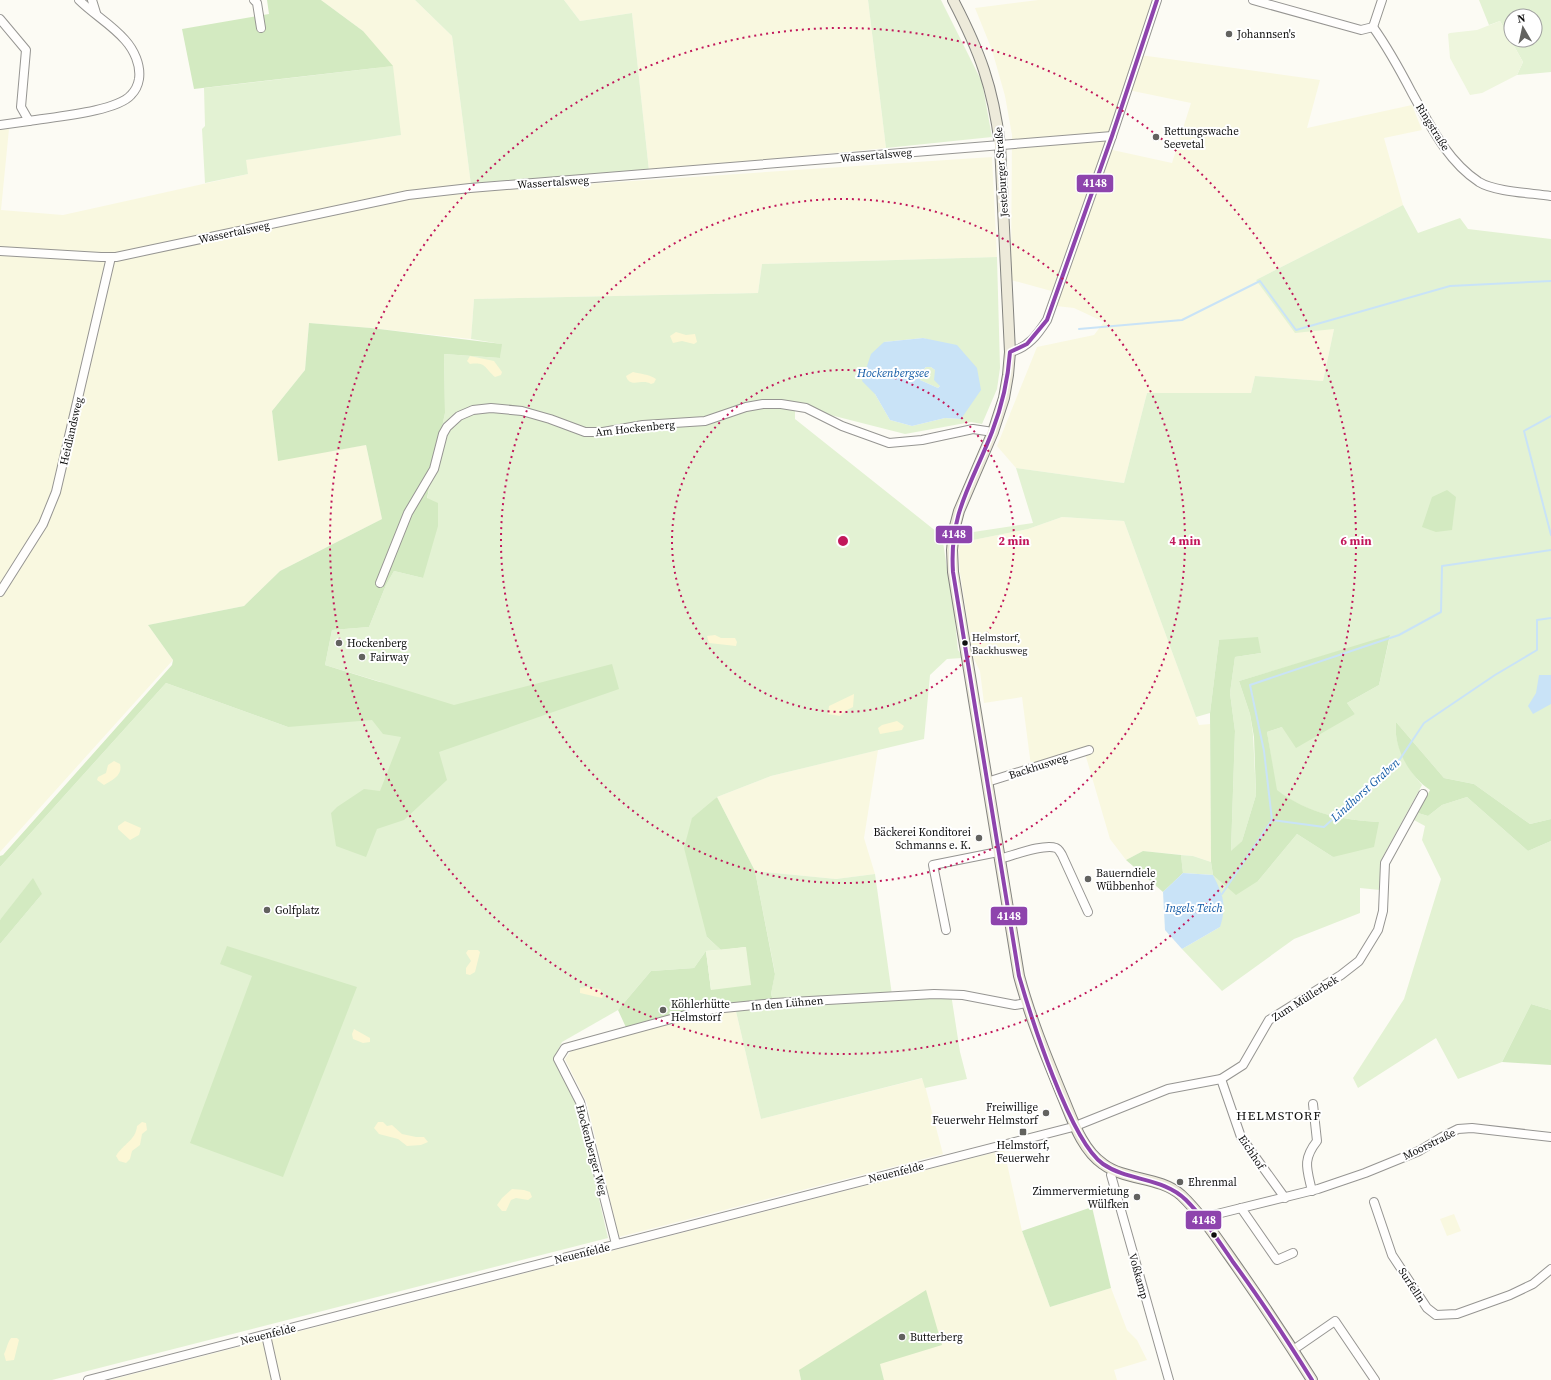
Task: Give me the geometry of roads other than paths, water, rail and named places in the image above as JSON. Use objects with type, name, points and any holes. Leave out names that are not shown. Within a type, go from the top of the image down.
[{"type":"main road","name":"Jesteburger Straße","points":[[953,0],[980,56],[990,85],[1000,145],[1010,352],[1004,398],[992,432],[959,511],[954,530],[952,550],[954,572],[1010,932],[1026,1003],[1049,1064],[1076,1126],[1089,1150],[1099,1162],[1113,1171]]},
{"type":"main road","points":[[1113,1171],[1167,1186],[1180,1195],[1203,1221],[1249,1284],[1312,1380]]},
{"type":"street","points":[[0,125],[88,112],[117,105],[131,96],[138,85],[140,74],[138,61],[126,41],[96,13],[79,0]]},
{"type":"street","points":[[92,0],[96,13]]},
{"type":"street","points":[[254,0],[261,28]]},
{"type":"street","points":[[1010,352],[1026,345],[1037,336],[1047,320],[1112,136],[1157,0]]},
{"type":"street","points":[[1253,0],[1362,30],[1373,28],[1382,0]]},
{"type":"street","points":[[0,19],[26,50],[21,108],[29,121]]},
{"type":"street","name":"Ringstraße","points":[[1373,28],[1393,58],[1441,144],[1461,166],[1480,182],[1498,188],[1551,196]]},
{"type":"street","name":"Wassertalsweg","points":[[0,251],[111,257],[408,195],[477,188],[1112,136]]},
{"type":"street","name":"Heidlandsweg","points":[[0,592],[43,524],[56,492],[111,257]]},
{"type":"street","name":"Am Hockenberg","points":[[380,583],[408,513],[434,469],[443,434],[447,427],[458,416],[473,410],[491,408],[522,411],[550,419],[585,432],[603,432],[643,425],[705,421],[746,407],[763,404],[781,404],[806,408],[842,426],[889,443],[922,440],[973,429],[992,432]]},
{"type":"street","name":"Backhusweg","points":[[987,782],[1089,750]]},
{"type":"street","name":"Zum Müllerbek","points":[[1076,1126],[1168,1089],[1221,1079],[1242,1065],[1269,1020],[1341,975],[1362,956],[1378,930],[1384,911],[1385,863],[1423,794]]},
{"type":"street","points":[[946,930],[933,865],[1041,848],[1053,847],[1062,855],[1088,912]]},
{"type":"street","name":"In den Lühnen","points":[[558,1059],[565,1048],[704,1010],[774,1003],[934,994],[963,995],[1015,1005],[1026,1003]]},
{"type":"street","name":"Hockenberger Weg","points":[[558,1059],[580,1102],[616,1244]]},
{"type":"street","name":"Eichhof","points":[[1221,1079],[1241,1137],[1285,1198]]},
{"type":"street","points":[[1312,1190],[1307,1164],[1308,1153],[1317,1141],[1313,1104]]},
{"type":"street","name":"Neuenfelde","points":[[88,1380],[1076,1126]]},
{"type":"street","name":"Moorstraße","points":[[1203,1221],[1209,1216],[1285,1198],[1365,1173],[1418,1151],[1458,1129],[1472,1128],[1551,1137]]},
{"type":"street","name":"Voßkamp","points":[[1113,1171],[1111,1175],[1169,1380]]},
{"type":"street","name":"Surfelln","points":[[1374,1202],[1392,1255],[1427,1308],[1436,1315],[1457,1314],[1510,1295],[1533,1284],[1551,1270]]},
{"type":"street","points":[[1241,1208],[1277,1260],[1293,1253]]},
{"type":"street","points":[[1293,1350],[1335,1321],[1375,1380]]},
{"type":"street","points":[[266,1335],[276,1380]]},
{"type":"water","name":"Hockenbergsee","points":[[923,338],[957,345],[977,368],[981,390],[961,419],[945,418],[912,426],[890,420],[875,394],[862,381],[871,354],[884,342]],"holes":[[[926,367],[931,367],[935,370],[934,380],[940,386],[938,388],[920,380],[921,372]]]},
{"type":"water","points":[[1539,675],[1551,675],[1551,704],[1533,714],[1528,706],[1536,693]]},
{"type":"water","name":"Ingels Teich","points":[[1183,873],[1213,875],[1223,900],[1223,912],[1220,927],[1182,949],[1165,930],[1163,892]]},
{"type":"waterway","points":[[1079,329],[1182,320],[1260,281],[1296,330],[1450,286],[1551,281]]},
{"type":"waterway","name":"Lindhorst Graben","points":[[1551,416],[1524,431],[1551,535]]},
{"type":"waterway","points":[[1272,820],[1264,751],[1250,685],[1399,635],[1441,612],[1442,566],[1551,550]]},
{"type":"waterway","name":"Lindhorst Graben","points":[[1222,894],[1272,820],[1324,827],[1400,759],[1424,723],[1495,675],[1537,650],[1537,620],[1551,618]]},
{"type":"place","name":"Johannsen's","points":[[1229,34]]},
{"type":"place","name":"Rettungswache Seevetal","points":[[1156,137]]},
{"type":"place","name":"Hockenberg","points":[[339,643]]},
{"type":"place","name":"Helmstorf, Backhusweg","points":[[965,643]]},
{"type":"place","name":"Fairway","points":[[362,657]]},
{"type":"place","name":"Bäckerei Konditorei Schmanns e. K.","points":[[979,838]]},
{"type":"place","name":"Bauerndiele Wübbenhof","points":[[1088,879]]},
{"type":"place","name":"Golfplatz","points":[[267,910]]},
{"type":"place","name":"Köhlerhütte Helmstorf","points":[[663,1010]]},
{"type":"place","name":"Freiwillige Feuerwehr Helmstorf","points":[[1046,1113]]},
{"type":"place","name":"Helmstorf, Feuerwehr","points":[[1023,1132]]},
{"type":"place","name":"Ehrenmal","points":[[1180,1182]]},
{"type":"place","name":"Zimmervermietung Wülfken","points":[[1137,1197]]},
{"type":"place","name":"Butterberg","points":[[902,1337]]},
{"type":"district","name":"HELMSTORF","points":[[1279,1115]]}]
